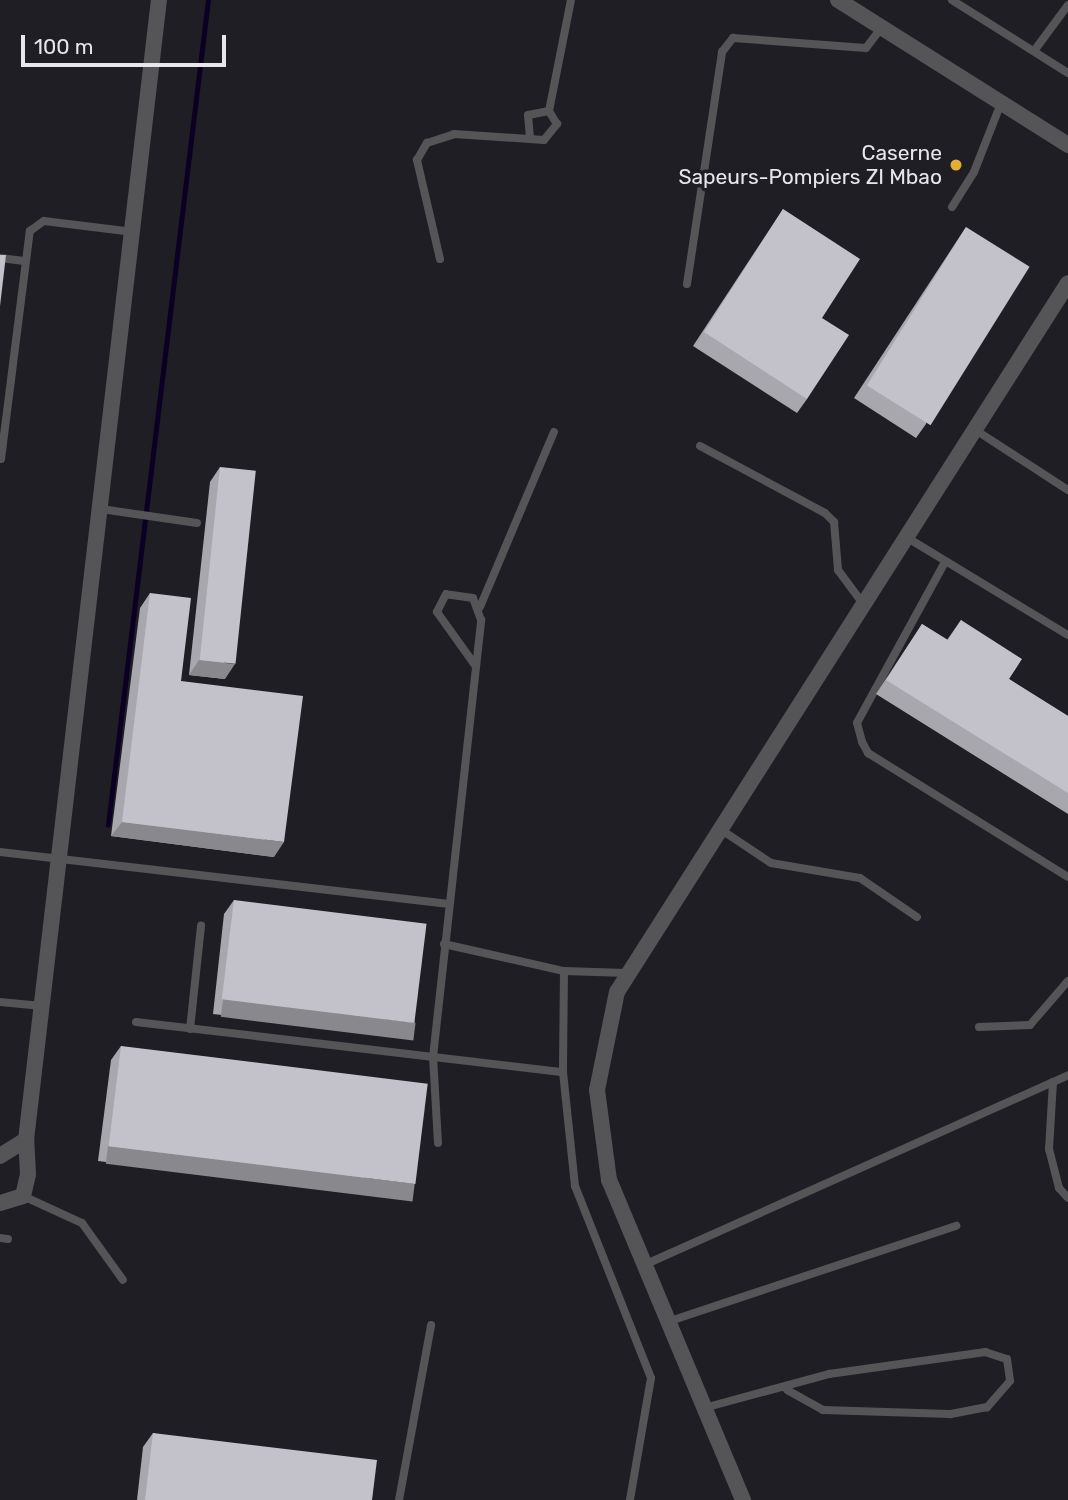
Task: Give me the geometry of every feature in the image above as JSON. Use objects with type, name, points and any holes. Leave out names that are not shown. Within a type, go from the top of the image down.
[{"type":"street","points":[[0,1203],[23,1196],[26,1139],[45,1007],[159,0]]},
{"type":"street","points":[[838,0],[1068,145]]},
{"type":"street","points":[[743,1500],[664,1323],[609,1180],[598,1118],[601,1061],[626,973],[977,431],[1068,283]]},
{"type":"street","points":[[0,1156],[26,1139]]},
{"type":"lane","points":[[440,259],[417,160],[427,143],[454,134],[551,137],[557,124],[549,111],[570,0]]},
{"type":"lane","points":[[952,0],[1068,73]]},
{"type":"lane","points":[[1034,51],[1068,5]]},
{"type":"lane","points":[[687,284],[722,52],[733,38],[866,48],[881,28]]},
{"type":"lane","points":[[952,207],[974,172],[1002,102]]},
{"type":"lane","points":[[530,136],[528,115],[549,111]]},
{"type":"lane","points":[[1,459],[26,261],[35,223],[133,232]]},
{"type":"lane","points":[[0,258],[26,261]]},
{"type":"lane","points":[[977,431],[1068,490]]},
{"type":"lane","points":[[438,1143],[433,1056],[480,607],[554,432]]},
{"type":"lane","points":[[700,446],[825,513],[834,522],[838,570],[864,605]]},
{"type":"lane","points":[[101,509],[197,523]]},
{"type":"lane","points":[[906,537],[1068,635]]},
{"type":"lane","points":[[945,562],[857,723],[862,742],[868,753],[1068,877]]},
{"type":"lane","points":[[475,665],[448,633],[437,605],[455,592],[480,607]]},
{"type":"lane","points":[[720,828],[771,863],[860,878],[917,917]]},
{"type":"lane","points":[[0,852],[447,904]]},
{"type":"lane","points":[[191,1029],[201,926]]},
{"type":"lane","points":[[444,944],[564,971],[626,973]]},
{"type":"lane","points":[[564,971],[563,1072],[575,1186],[651,1378],[629,1500]]},
{"type":"lane","points":[[979,1027],[1030,1025],[1068,981]]},
{"type":"lane","points":[[0,1002],[45,1007]]},
{"type":"lane","points":[[136,1022],[563,1072]]},
{"type":"lane","points":[[642,1266],[1068,1075]]},
{"type":"lane","points":[[1053,1082],[1049,1149],[1059,1188],[1068,1198]]},
{"type":"lane","points":[[23,1196],[82,1223],[123,1280]]},
{"type":"lane","points":[[664,1323],[956,1226]]},
{"type":"lane","points":[[399,1500],[431,1325]]},
{"type":"lane","points":[[701,1409],[787,1390],[829,1374],[985,1352],[1007,1359],[1010,1381],[987,1407],[950,1414],[822,1410],[787,1390]]},
{"type":"building","points":[[783,209],[860,259],[822,318],[849,335],[807,399],[704,332]]},
{"type":"building","points":[[966,227],[1030,267],[931,425],[867,386]]},
{"type":"building","points":[[0,255],[6,255],[0,306]]},
{"type":"building","points":[[220,467],[256,471],[236,664],[200,660]]},
{"type":"building","points":[[150,593],[191,598],[181,681],[303,696],[284,842],[122,822]]},
{"type":"building","points":[[961,620],[1022,659],[1009,679],[1068,716],[1068,793],[886,680],[922,624],[948,640]]},
{"type":"building","points":[[234,900],[427,924],[414,1023],[222,999]]},
{"type":"building","points":[[121,1046],[428,1084],[415,1184],[109,1146]]},
{"type":"building","points":[[153,1433],[377,1460],[372,1500],[145,1500]]},
{"type":"waterway","points":[[108,825],[208,0]]},
{"type":"place","name":"Caserne Sapeurs-Pompiers ZI Mbao","points":[[956,165]]}]
